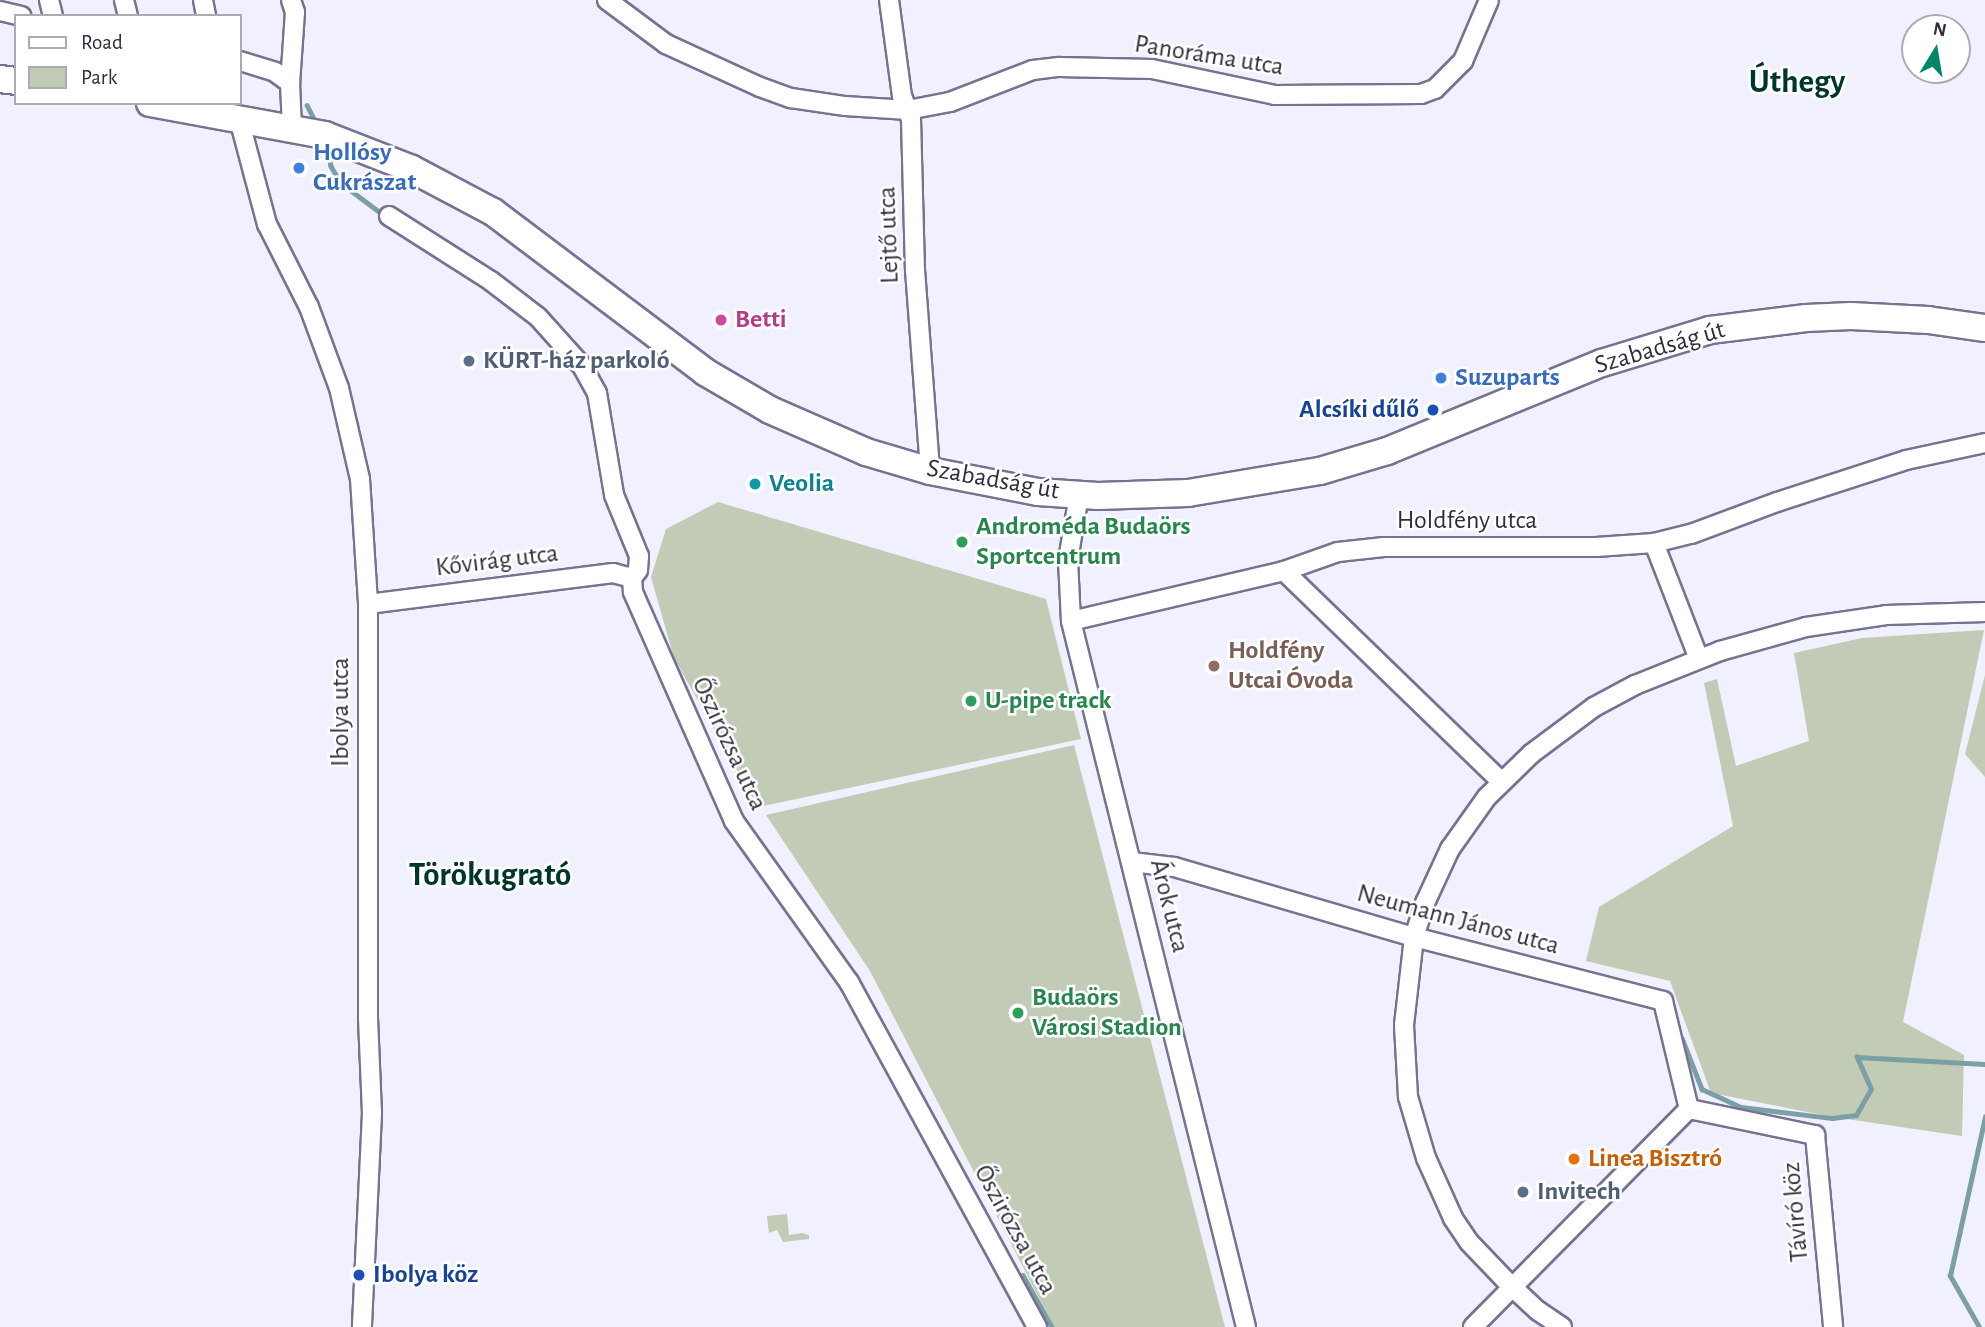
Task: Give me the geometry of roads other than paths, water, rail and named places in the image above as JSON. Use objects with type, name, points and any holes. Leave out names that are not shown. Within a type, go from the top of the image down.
[{"type":"main road","name":"Szabadság út","points":[[161,105],[325,135],[360,147],[454,190],[493,212],[545,249],[634,321],[741,394],[866,452],[930,471],[1025,490],[1079,495],[1188,493],[1320,471],[1387,451],[1602,363],[1710,330],[1806,318],[1851,316],[1928,320],[1985,328]]},
{"type":"street","points":[[291,0],[295,12],[290,83],[292,129]]},
{"type":"street","name":"Panoráma utca","points":[[607,0],[666,44],[760,88],[791,98],[845,106],[908,110],[950,102],[1033,70],[1059,66],[1152,69],[1275,94],[1422,94],[1436,89],[1463,61],[1489,0]]},
{"type":"street","name":"Lejtő utca","points":[[889,0],[902,96],[908,110],[913,150],[915,270],[930,471]]},
{"type":"street","points":[[242,62],[275,72],[290,83]]},
{"type":"street","name":"Ibolya utca","points":[[239,119],[267,224],[309,307],[339,388],[360,478],[369,604],[368,1018],[372,1113],[362,1327]]},
{"type":"street","name":"Őszirózsa utca","points":[[389,215],[491,281],[538,317],[582,366],[597,393],[614,495],[639,556],[639,570],[632,578],[638,605],[734,821],[849,982],[1037,1327]]},
{"type":"street","name":"Holdfény utca","points":[[1072,621],[1284,571],[1338,552],[1384,547],[1572,547],[1654,543],[1691,534],[1777,502],[1906,460],[1985,443]]},
{"type":"street","name":"Árok utca","points":[[1079,495],[1068,560],[1072,621],[1246,1327]]},
{"type":"street","points":[[1654,543],[1699,659]]},
{"type":"street","points":[[1284,571],[1500,781]]},
{"type":"street","name":"Kővirág utca","points":[[369,604],[612,573],[632,578]]},
{"type":"street","points":[[1562,1327],[1538,1311],[1469,1242],[1453,1218],[1426,1158],[1416,1128],[1404,1061],[1407,993],[1414,937],[1424,904],[1450,849],[1500,781],[1561,728],[1594,707],[1699,659],[1764,637],[1848,619],[1926,612],[1985,612]]},
{"type":"street","name":"Neumann János utca","points":[[1132,862],[1174,867],[1414,937],[1663,1002],[1689,1109]]},
{"type":"street","points":[[1473,1327],[1689,1109]]},
{"type":"street","name":"Távíró köz","points":[[1689,1109],[1815,1135],[1833,1327]]},
{"type":"waterway","points":[[307,105],[316,123]]},
{"type":"waterway","points":[[329,155],[331,166],[341,183],[381,213]]},
{"type":"waterway","points":[[1682,1038],[1702,1089],[1741,1107],[1832,1118],[1856,1115],[1871,1089],[1857,1057],[1985,1064]]},
{"type":"waterway","points":[[1979,1327],[1950,1276],[1985,1117]]},
{"type":"waterway","points":[[1023,1275],[1052,1327]]},
{"type":"place","name":"Hollósy Cukrászat","points":[[299,168]]},
{"type":"place","name":"Betti","points":[[721,320]]},
{"type":"place","name":"KÜRT-ház parkoló","points":[[469,361]]},
{"type":"place","name":"Suzuparts","points":[[1441,378]]},
{"type":"place","name":"Alcsíki dűlő","points":[[1433,410]]},
{"type":"place","name":"Veolia","points":[[755,484]]},
{"type":"place","name":"Androméda Budaörs Sportcentrum","points":[[962,542]]},
{"type":"place","name":"Holdfény Utcai Óvoda","points":[[1214,666]]},
{"type":"place","name":"U-pipe track","points":[[971,701]]},
{"type":"place","name":"Budaörs Városi Stadion","points":[[1018,1013]]},
{"type":"place","name":"Linea Bisztró","points":[[1574,1159]]},
{"type":"place","name":"Invitech","points":[[1523,1192]]},
{"type":"place","name":"Ibolya köz","points":[[359,1275]]},
{"type":"district","name":"Úthegy","points":[[1797,83]]},
{"type":"district","name":"Törökugrató","points":[[490,876]]}]
